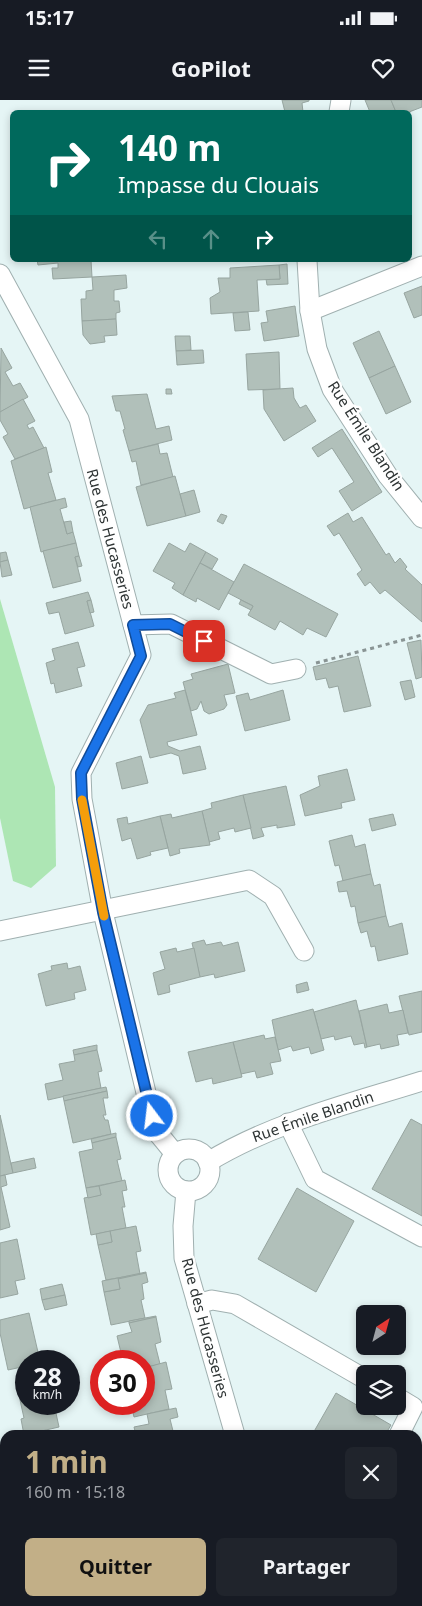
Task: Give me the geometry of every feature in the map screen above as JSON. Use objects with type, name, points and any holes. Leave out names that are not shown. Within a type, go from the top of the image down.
[{"type":"street","name":"Rue Émile Blandin","points":[[307,262],[310,311],[317,349],[332,389],[388,476],[422,518]]},
{"type":"street","points":[[310,311],[422,266]]},
{"type":"street","name":"Rue des Hucasseries","points":[[0,274],[79,419],[141,656],[81,773],[82,799],[103,912],[152,1116],[157,1132],[175,1154]]},
{"type":"street","points":[[133,625],[170,624],[271,674],[296,669]]},
{"type":"street","points":[[0,931],[103,912],[248,880],[273,896],[304,951]]},
{"type":"street","name":"Rue Émile Blandin","points":[[208,1162],[234,1145],[288,1123],[422,1081]]},
{"type":"street","points":[[288,1123],[315,1179],[422,1237]]},
{"type":"street","points":[[184,1150],[195,1150],[208,1162],[210,1174],[204,1184],[195,1190],[186,1191],[176,1186],[171,1180],[168,1171],[175,1154],[184,1150]]},
{"type":"street","name":"Rue des Hucasseries","points":[[186,1191],[183,1226],[184,1258],[234,1430]]},
{"type":"street","points":[[197,1304],[212,1300],[235,1304],[356,1374]]},
{"type":"street","points":[[402,1430],[413,1407],[406,1403]]},
{"type":"path","points":[[296,669],[422,634]]},
{"type":"green space","points":[[0,599],[55,787],[56,866],[31,888],[13,881],[0,818]]},
{"type":"building","points":[[282,100],[309,100],[302,103],[303,110],[284,110]]},
{"type":"building","points":[[365,100],[391,100],[395,110],[369,110]]},
{"type":"building","points":[[391,100],[422,100],[422,107],[412,111],[395,110]]},
{"type":"building","points":[[37,262],[91,262],[92,277],[53,279],[52,268],[58,268],[58,263],[38,265]]},
{"type":"building","points":[[287,264],[288,284],[267,285],[266,279],[280,279],[279,265]]},
{"type":"building","points":[[279,265],[280,279],[257,280],[259,311],[211,314],[210,298],[220,292],[218,278],[230,278],[230,268]]},
{"type":"building","points":[[126,275],[127,288],[114,290],[114,301],[119,301],[120,312],[116,313],[116,319],[82,321],[81,299],[86,299],[86,291],[93,290],[92,277]]},
{"type":"building","points":[[422,286],[422,315],[414,318],[404,293]]},
{"type":"building","points":[[295,306],[299,336],[264,341],[261,323],[268,322],[266,311]]},
{"type":"building","points":[[248,312],[250,330],[235,331],[233,313]]},
{"type":"building","points":[[116,319],[117,335],[104,336],[105,342],[90,344],[83,335],[82,321]]},
{"type":"building","points":[[379,331],[395,366],[369,378],[353,343]]},
{"type":"building","points":[[175,336],[190,336],[191,350],[176,351]]},
{"type":"building","points":[[1,348],[12,368],[5,372],[13,386],[20,383],[28,397],[0,412]]},
{"type":"building","points":[[203,350],[204,363],[177,365],[176,351]]},
{"type":"building","points":[[279,352],[280,389],[248,390],[246,354]]},
{"type":"building","points":[[395,366],[411,402],[386,414],[369,378]]},
{"type":"building","points":[[293,388],[294,398],[300,408],[306,405],[316,421],[284,441],[264,409],[263,390]]},
{"type":"building","points":[[166,389],[171,389],[172,394],[166,394]]},
{"type":"building","points":[[147,394],[156,429],[169,426],[172,440],[129,451],[120,411],[116,411],[112,396]]},
{"type":"building","points":[[23,399],[35,421],[27,425],[29,429],[33,427],[44,448],[15,459],[3,437],[8,434],[0,420],[0,412]]},
{"type":"building","points":[[342,429],[382,492],[352,511],[339,491],[354,482],[332,448],[318,457],[312,448]]},
{"type":"building","points":[[158,444],[160,454],[167,453],[173,477],[141,485],[136,461],[132,462],[129,451]]},
{"type":"building","points":[[46,447],[52,472],[48,473],[56,500],[24,509],[11,461]]},
{"type":"building","points":[[175,476],[186,516],[147,526],[136,487]]},
{"type":"building","points":[[194,490],[200,512],[186,516],[180,494]]},
{"type":"building","points":[[65,498],[67,507],[60,509],[67,534],[73,532],[76,543],[41,552],[30,507]]},
{"type":"building","points":[[348,513],[353,522],[362,517],[386,555],[389,553],[395,563],[400,558],[407,567],[405,569],[422,585],[422,622],[385,590],[380,594],[370,582],[365,586],[357,574],[362,570],[339,533],[334,536],[327,526]]},
{"type":"building","points":[[221,514],[227,516],[223,524],[217,521]]},
{"type":"building","points":[[71,521],[73,532],[67,534],[64,522]]},
{"type":"building","points":[[76,543],[79,556],[75,557],[81,581],[53,588],[43,551]]},
{"type":"building","points":[[169,543],[185,552],[190,543],[206,552],[183,595],[172,588],[175,583],[153,571]]},
{"type":"building","points":[[6,552],[8,560],[0,562],[0,553]]},
{"type":"building","points":[[206,552],[218,559],[212,569],[200,563]]},
{"type":"building","points":[[79,556],[82,566],[78,567],[75,557]]},
{"type":"building","points":[[8,560],[12,575],[2,577],[0,562]]},
{"type":"building","points":[[200,563],[234,582],[219,610],[197,598],[196,602],[183,595]]},
{"type":"building","points":[[244,564],[338,614],[326,637],[307,628],[303,635],[280,621],[275,630],[248,615],[253,606],[228,593]]},
{"type":"building","points":[[88,592],[91,600],[87,601],[94,626],[65,634],[59,612],[49,614],[46,603]]},
{"type":"building","points":[[91,600],[94,612],[90,613],[87,601]]},
{"type":"building","points":[[241,600],[253,606],[251,610],[239,604]]},
{"type":"building","points":[[421,640],[422,677],[416,679],[407,643]]},
{"type":"building","points":[[78,642],[85,666],[77,668],[82,686],[56,693],[54,683],[51,684],[46,663],[55,660],[52,649]]},
{"type":"building","points":[[358,656],[371,706],[344,712],[338,686],[329,688],[326,678],[316,680],[313,667]]},
{"type":"building","points":[[228,664],[235,693],[224,695],[227,705],[224,709],[209,714],[204,711],[201,701],[197,709],[191,711],[183,682],[193,679],[191,674]]},
{"type":"building","points":[[411,680],[415,697],[405,700],[400,682]]},
{"type":"building","points":[[185,690],[197,735],[167,742],[168,746],[180,751],[200,746],[206,769],[183,774],[179,756],[171,753],[150,758],[140,720],[148,705],[176,698],[174,693]]},
{"type":"building","points":[[283,690],[290,720],[245,731],[236,696],[248,693],[250,700]]},
{"type":"building","points":[[141,756],[148,783],[122,789],[116,763]]},
{"type":"building","points":[[347,769],[355,800],[341,803],[342,808],[305,816],[300,795],[320,786],[318,776]]},
{"type":"building","points":[[286,786],[295,825],[277,828],[277,825],[261,828],[264,836],[253,839],[243,795]]},
{"type":"building","points":[[243,795],[251,828],[235,832],[234,828],[218,832],[220,839],[209,842],[202,811],[212,808],[211,803]]},
{"type":"building","points":[[202,811],[210,845],[179,849],[180,853],[170,856],[160,816],[171,814],[172,818]]},
{"type":"building","points":[[393,814],[396,825],[372,831],[369,819]]},
{"type":"building","points":[[160,816],[168,848],[150,852],[151,855],[137,859],[131,838],[122,841],[117,819],[127,817],[128,824]]},
{"type":"building","points":[[352,835],[355,847],[365,844],[371,874],[343,881],[339,865],[335,866],[329,841]]},
{"type":"building","points":[[371,874],[374,886],[380,884],[386,916],[358,923],[355,906],[351,907],[347,891],[339,892],[337,882]]},
{"type":"building","points":[[386,916],[389,927],[402,923],[408,954],[378,961],[375,946],[371,947],[367,931],[361,933],[358,923]]},
{"type":"building","points":[[204,940],[206,945],[221,942],[223,946],[238,942],[245,971],[215,978],[214,974],[200,977],[192,943]]},
{"type":"building","points":[[176,948],[177,952],[194,948],[200,977],[169,985],[170,992],[158,995],[153,973],[165,969],[160,952]]},
{"type":"building","points":[[67,963],[68,969],[80,966],[86,990],[74,993],[75,999],[46,1006],[38,974],[52,970],[51,966]]},
{"type":"building","points":[[307,982],[309,990],[297,993],[296,985]]},
{"type":"building","points":[[422,991],[422,1032],[409,1035],[399,996]]},
{"type":"building","points":[[356,1000],[367,1047],[365,1048],[364,1043],[354,1045],[351,1036],[335,1040],[334,1036],[321,1039],[314,1012]]},
{"type":"building","points":[[387,1004],[389,1013],[403,1010],[408,1033],[397,1035],[399,1045],[381,1049],[380,1044],[367,1047],[359,1011]]},
{"type":"building","points":[[313,1009],[324,1050],[311,1054],[309,1047],[293,1051],[291,1046],[278,1050],[272,1020]]},
{"type":"building","points":[[264,1035],[265,1039],[275,1037],[281,1061],[270,1063],[273,1074],[257,1078],[255,1071],[241,1074],[233,1042]]},
{"type":"building","points":[[233,1042],[242,1077],[213,1084],[212,1078],[196,1082],[188,1052]]},
{"type":"building","points":[[97,1045],[97,1050],[74,1055],[73,1050]]},
{"type":"building","points":[[97,1050],[102,1071],[98,1072],[101,1088],[48,1100],[45,1084],[63,1080],[59,1064],[75,1061],[74,1055]]},
{"type":"building","points":[[106,1087],[107,1091],[64,1101],[63,1096]]},
{"type":"building","points":[[107,1091],[108,1098],[103,1098],[106,1115],[103,1115],[105,1120],[108,1120],[111,1134],[73,1143],[64,1101]]},
{"type":"building","points":[[0,1115],[13,1173],[0,1176]]},
{"type":"building","points":[[411,1119],[422,1125],[422,1216],[372,1189]]},
{"type":"building","points":[[116,1133],[116,1137],[92,1143],[91,1139]]},
{"type":"building","points":[[116,1137],[121,1159],[117,1160],[122,1181],[86,1188],[79,1152],[93,1149],[92,1143]]},
{"type":"building","points":[[34,1158],[36,1168],[13,1173],[11,1163]]},
{"type":"building","points":[[5,1175],[7,1185],[1,1187],[10,1227],[0,1230],[0,1176]]},
{"type":"building","points":[[125,1180],[127,1190],[122,1191],[125,1207],[122,1207],[126,1228],[91,1235],[84,1198],[101,1195],[99,1186]]},
{"type":"building","points":[[99,1186],[101,1195],[88,1198],[86,1188]]},
{"type":"building","points":[[297,1188],[354,1221],[316,1292],[258,1259]]},
{"type":"building","points":[[136,1226],[141,1251],[136,1252],[140,1274],[106,1280],[98,1245],[112,1242],[110,1231]]},
{"type":"building","points":[[110,1231],[112,1242],[98,1245],[96,1234]]},
{"type":"building","points":[[17,1239],[25,1279],[15,1281],[18,1294],[0,1298],[0,1243]]},
{"type":"building","points":[[146,1273],[118,1279],[118,1278]]},
{"type":"building","points":[[146,1273],[148,1282],[142,1284],[144,1299],[141,1300],[145,1318],[111,1325],[104,1292],[120,1289],[118,1279]]},
{"type":"building","points":[[118,1278],[120,1289],[104,1292],[102,1281]]},
{"type":"building","points":[[62,1284],[65,1295],[42,1300],[40,1289]]},
{"type":"building","points":[[65,1295],[67,1305],[45,1310],[42,1300]]},
{"type":"building","points":[[29,1313],[37,1350],[15,1350],[15,1368],[8,1370],[0,1333],[0,1320]]},
{"type":"building","points":[[156,1317],[129,1323],[129,1321]]},
{"type":"building","points":[[156,1317],[161,1342],[155,1344],[160,1364],[155,1365],[155,1350],[120,1350],[117,1336],[132,1332],[129,1323]]},
{"type":"building","points":[[166,1362],[172,1389],[165,1390],[169,1409],[155,1412],[155,1365]]},
{"type":"building","points":[[336,1393],[356,1405],[356,1415],[374,1415],[391,1425],[388,1430],[315,1430]]},
{"type":"building","points":[[176,1408],[178,1417],[170,1419],[173,1430],[135,1430],[134,1427],[149,1424],[147,1415],[155,1415],[155,1412]]},
{"type":"building","points":[[23,1415],[56,1415],[59,1427],[46,1430],[23,1430],[21,1419],[24,1418]]},
{"type":"slow traffic","points":[[82,800],[104,916]]},
{"type":"route","points":[[152,1116],[103,912],[82,799],[81,773],[141,656],[133,625],[170,624],[204,641]]}]
